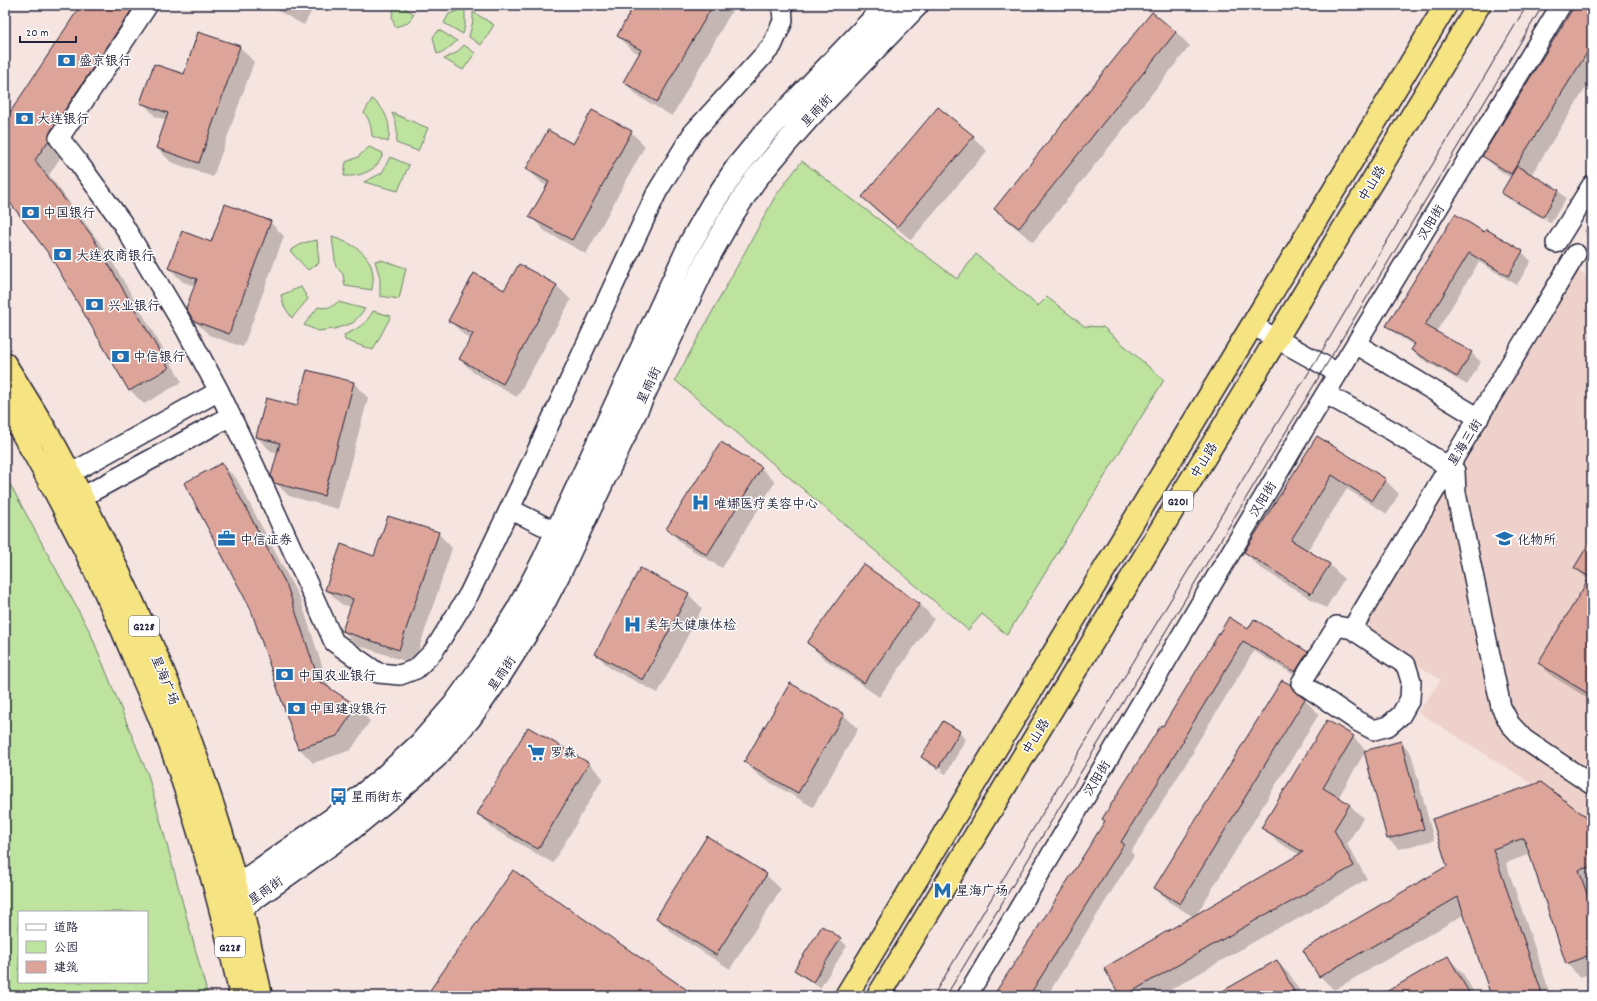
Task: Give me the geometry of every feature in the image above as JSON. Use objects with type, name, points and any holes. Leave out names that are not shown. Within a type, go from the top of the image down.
[{"type":"highway","name":"中山路","points":[[846,996],[1446,5]]},
{"type":"highway","name":"中山路","points":[[878,996],[1479,5]]},
{"type":"highway","name":"星海广场","points":[[5,364],[54,444],[55,482]]},
{"type":"highway","name":"星海广场","points":[[5,404],[55,482],[67,505],[116,613],[150,695],[182,778],[218,899],[241,996]]},
{"type":"highway","name":"星海广场","points":[[67,505],[134,603],[170,685],[201,770],[228,855],[239,896],[261,996]]},
{"type":"street","points":[[148,5],[59,138],[121,221],[185,328],[231,416],[288,538],[334,642],[378,673],[400,675],[416,669],[433,652],[469,594],[657,192],[693,133],[772,46],[783,21],[782,5]]},
{"type":"street","name":"星雨街","points":[[568,531],[710,254],[732,215],[756,180],[811,115],[917,5]]},
{"type":"street","name":"汉阳街","points":[[968,996],[1338,373],[1561,5]]},
{"type":"street","points":[[878,8],[896,26]]},
{"type":"street","name":"星雨街","points":[[218,899],[239,896],[349,831],[436,757],[470,718],[499,677],[535,620],[568,531],[691,242],[713,203],[737,167],[765,133],[878,8]]},
{"type":"street","points":[[1556,243],[1592,185]]},
{"type":"street","name":"星海三街","points":[[1352,629],[1576,254]]},
{"type":"street","points":[[1252,325],[1338,373]]},
{"type":"street","points":[[1356,344],[1479,418]]},
{"type":"street","points":[[55,482],[219,391]]},
{"type":"street","points":[[1326,394],[1394,432],[1455,470],[1456,493],[1502,707],[1510,724],[1524,740],[1592,784]]},
{"type":"street","points":[[67,505],[231,416]]},
{"type":"street","points":[[512,504],[568,531]]},
{"type":"street","points":[[1337,626],[1352,629],[1406,665],[1411,682],[1410,699],[1401,715],[1388,726],[1374,730],[1357,721],[1302,683],[1337,626]]},
{"type":"shaded area","name":"化物所","points":[[1574,268],[1592,280],[1592,821],[1418,712],[1441,680],[1377,639],[1369,624],[1370,615]]},
{"type":"green space","points":[[395,5],[400,5],[414,14],[408,23],[395,27],[392,16]]},
{"type":"green space","points":[[465,8],[465,25],[463,34],[444,23],[449,14]]},
{"type":"green space","points":[[473,12],[494,25],[481,45],[469,37],[473,21]]},
{"type":"green space","points":[[439,30],[457,41],[444,52],[437,54],[433,37]]},
{"type":"green space","points":[[464,45],[475,53],[463,70],[444,59],[456,53]]},
{"type":"green space","points":[[372,99],[381,108],[387,118],[389,130],[388,142],[372,136],[369,121],[364,113]]},
{"type":"green space","points":[[392,113],[428,128],[418,151],[396,143],[397,128]]},
{"type":"green space","points":[[369,147],[383,153],[378,164],[363,174],[344,176],[346,162],[358,157]]},
{"type":"green space","points":[[390,157],[409,165],[398,191],[364,182],[382,173]]},
{"type":"green space","points":[[802,161],[957,279],[976,254],[1038,306],[1047,297],[1084,326],[1103,327],[1164,380],[1007,635],[982,614],[968,630],[675,380],[776,195]]},
{"type":"green space","points":[[332,237],[346,242],[364,254],[371,267],[373,277],[372,290],[345,286],[343,274],[336,267]]},
{"type":"green space","points":[[317,240],[319,263],[308,270],[290,251],[303,243]]},
{"type":"green space","points":[[381,260],[406,268],[399,299],[380,296],[380,278],[375,261]]},
{"type":"green space","points":[[301,287],[308,299],[292,318],[284,306],[281,295]]},
{"type":"green space","points":[[338,302],[365,309],[353,323],[334,329],[318,331],[304,325],[318,307],[329,307]]},
{"type":"green space","points":[[373,311],[391,316],[373,350],[345,340],[344,335],[361,326]]},
{"type":"green space","points":[[5,475],[90,632],[148,775],[208,996],[5,996]]},
{"type":"building","points":[[81,5],[135,5],[50,132],[49,140],[35,160],[92,236],[169,368],[129,391],[51,257],[5,196],[5,120]]},
{"type":"building","points":[[634,5],[713,5],[657,102],[623,82],[641,50],[617,36]]},
{"type":"building","points":[[1575,5],[1592,5],[1592,45],[1511,174],[1482,156]]},
{"type":"building","points":[[1152,12],[1176,32],[1019,228],[994,209]]},
{"type":"building","points":[[198,32],[240,46],[199,163],[156,148],[168,113],[140,103],[154,64],[184,74]]},
{"type":"building","points":[[938,107],[974,136],[897,227],[862,197]]},
{"type":"building","points":[[592,110],[632,131],[572,240],[529,217],[549,182],[526,169],[548,130],[573,144]]},
{"type":"building","points":[[1517,166],[1559,190],[1543,217],[1501,193]]},
{"type":"building","points":[[225,204],[271,221],[229,334],[194,321],[186,308],[197,279],[168,268],[182,231],[211,242]]},
{"type":"building","points":[[1455,214],[1484,232],[1486,229],[1523,251],[1508,276],[1469,253],[1425,325],[1472,352],[1457,377],[1411,350],[1415,344],[1386,326]]},
{"type":"building","points":[[519,264],[557,285],[503,384],[459,359],[473,334],[448,321],[474,273],[504,290]]},
{"type":"building","points":[[307,370],[354,382],[324,496],[274,483],[271,476],[280,443],[256,437],[266,398],[297,406]]},
{"type":"building","points":[[1317,436],[1386,479],[1372,501],[1332,475],[1291,540],[1330,564],[1311,594],[1244,552]]},
{"type":"building","points":[[721,442],[762,467],[707,555],[666,529]]},
{"type":"building","points":[[222,463],[287,586],[319,681],[357,706],[337,736],[298,749],[251,610],[184,483]]},
{"type":"building","points":[[388,516],[439,532],[399,650],[342,631],[353,599],[325,590],[341,544],[374,556]]},
{"type":"building","points":[[1592,538],[1592,696],[1538,663],[1590,577],[1574,568]]},
{"type":"building","points":[[863,564],[920,604],[864,683],[807,643]]},
{"type":"building","points":[[640,568],[689,593],[643,680],[595,654]]},
{"type":"building","points":[[1229,617],[1248,629],[1254,619],[1308,652],[1295,672],[1243,641],[1121,842],[1124,844],[1029,996],[993,996],[1105,821],[1102,819],[1161,725],[1163,726]]},
{"type":"building","points":[[1282,680],[1291,685],[1295,692],[1305,699],[1180,904],[1154,888]]},
{"type":"building","points":[[790,683],[844,714],[798,793],[744,762]]},
{"type":"building","points":[[1327,720],[1354,736],[1323,788],[1350,804],[1334,830],[1354,866],[1124,996],[1120,996],[1104,968],[1303,852],[1261,828]]},
{"type":"building","points":[[943,721],[960,731],[938,768],[921,757]]},
{"type":"building","points":[[528,727],[589,763],[538,849],[477,814]]},
{"type":"building","points":[[1401,741],[1424,829],[1387,839],[1364,751]]},
{"type":"building","points":[[1541,782],[1585,816],[1592,836],[1592,866],[1579,870],[1592,909],[1592,954],[1566,964],[1524,838],[1493,849],[1543,996],[1491,996],[1458,897],[1319,977],[1303,950],[1447,866],[1432,819]]},
{"type":"building","points":[[707,836],[767,874],[716,955],[656,918]]},
{"type":"building","points":[[513,870],[696,996],[426,996]]},
{"type":"building","points":[[822,926],[841,938],[813,982],[794,970]]},
{"type":"building","points":[[1448,956],[1471,996],[1379,996]]},
{"type":"building","points":[[1277,960],[1294,991],[1285,996],[1214,996]]},
{"type":"tram line","points":[[933,996],[1264,444],[1316,361],[1527,5]]},
{"type":"tram line","points":[[946,996],[1543,5]]},
{"type":"place","name":"盛京银行","points":[[66,60]]},
{"type":"place","name":"大连银行","points":[[24,118]]},
{"type":"place","name":"中国银行","points":[[30,212]]},
{"type":"place","name":"大连农商银行","points":[[63,255]]},
{"type":"place","name":"兴业银行","points":[[95,305]]},
{"type":"place","name":"中信银行","points":[[120,356]]},
{"type":"place","name":"唯娜医疗美容中心","points":[[701,503]]},
{"type":"place","name":"中信证券","points":[[227,539]]},
{"type":"place","name":"化物所","points":[[1504,539]]},
{"type":"place","name":"美年大健康体检","points":[[632,624]]},
{"type":"place","name":"中国农业银行","points":[[285,675]]},
{"type":"place","name":"中国建设银行","points":[[296,708]]},
{"type":"place","name":"罗森","points":[[537,752]]},
{"type":"place","name":"星雨街东","points":[[338,796]]},
{"type":"place","name":"星海广场","points":[[943,890]]}]
